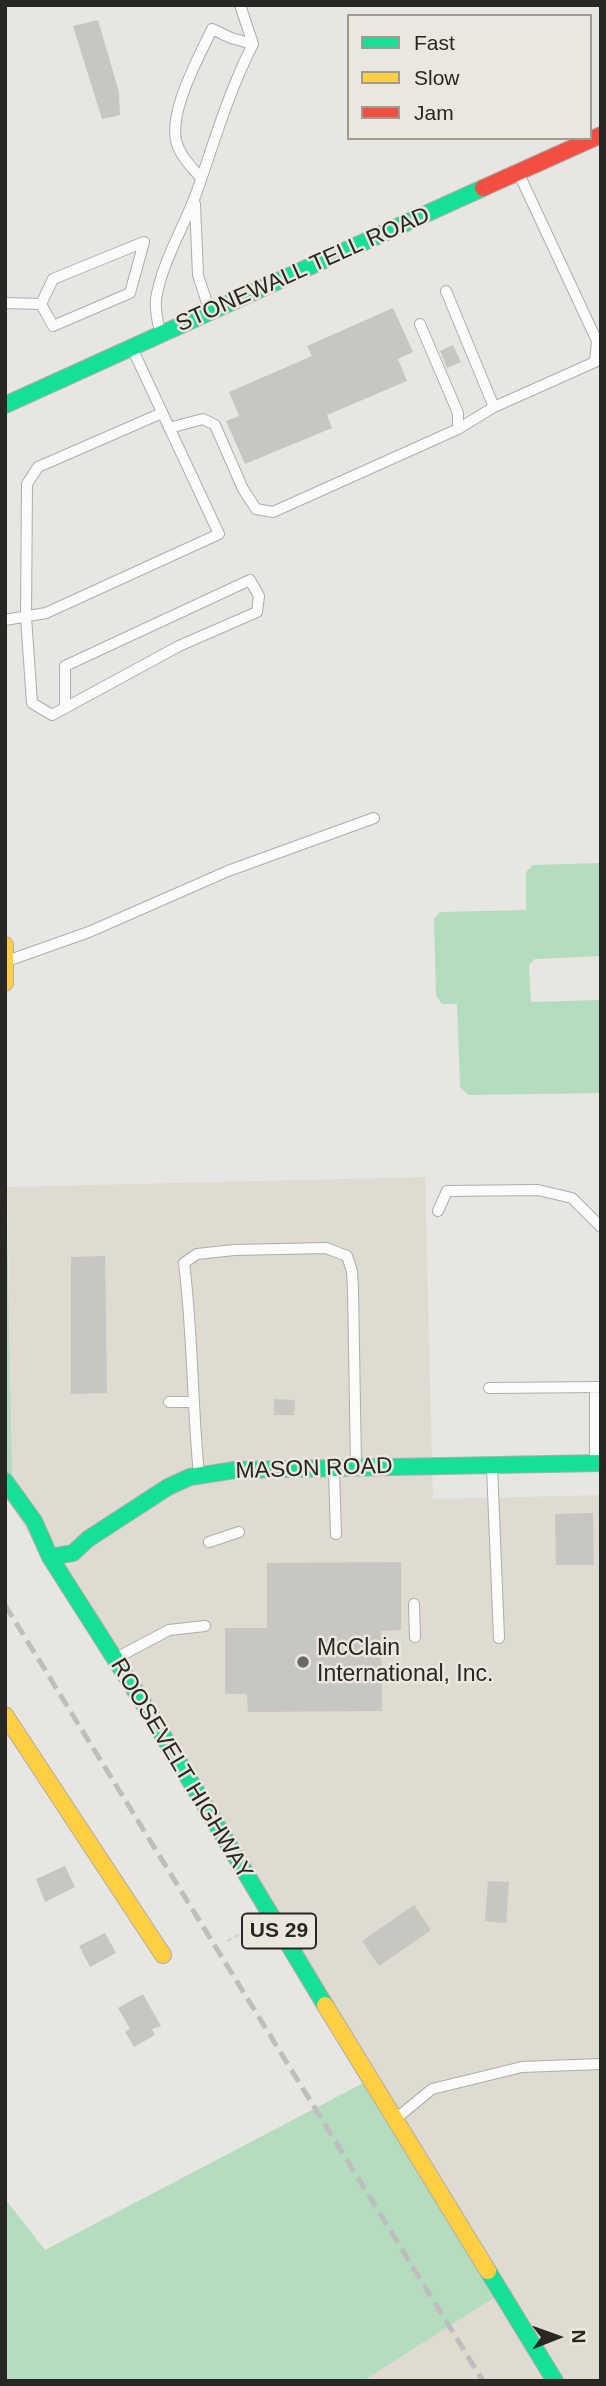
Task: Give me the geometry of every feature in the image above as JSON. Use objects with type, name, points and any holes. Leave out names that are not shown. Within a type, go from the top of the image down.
[{"type":"street","name":"STONEWALL TELL ROAD","points":[[5,405],[590,140]]},
{"type":"street","points":[[5,983],[6,953]]},
{"type":"street","name":"MASON ROAD","points":[[50,1557],[73,1553],[89,1539],[168,1487],[199,1475],[235,1470],[334,1467],[598,1463]]},
{"type":"street","name":"ROOSEVELT HIGHWAY","points":[[5,1481],[34,1521],[50,1557],[115,1659],[555,2381]]},
{"type":"street","points":[[5,1715],[163,1955]]},
{"type":"lane","points":[[160,335],[155,313],[157,296],[235,78],[253,44],[240,5]]},
{"type":"lane","points":[[201,178],[177,146],[176,126],[182,97],[212,29],[253,44]]},
{"type":"lane","points":[[169,428],[190,420],[203,419],[215,425],[243,489],[256,509],[273,512],[458,429],[494,407],[595,362],[597,341],[519,173]]},
{"type":"lane","points":[[195,196],[198,275],[210,312]]},
{"type":"lane","points":[[144,242],[130,293],[53,326],[41,304],[53,279],[144,242]]},
{"type":"lane","points":[[446,291],[494,407]]},
{"type":"lane","points":[[5,303],[41,304]]},
{"type":"lane","points":[[420,324],[458,413],[458,429]]},
{"type":"lane","points":[[5,620],[46,613],[219,534],[132,348]]},
{"type":"lane","points":[[65,708],[65,666],[250,580],[259,596],[257,612],[179,646],[65,708],[52,715],[32,703],[26,617],[27,484],[38,467],[162,413]]},
{"type":"lane","points":[[6,953],[89,932],[228,871],[374,818]]},
{"type":"lane","points":[[438,1211],[447,1191],[538,1190],[572,1198],[601,1227]]},
{"type":"lane","points":[[199,1475],[190,1311],[184,1263],[197,1254],[234,1250],[326,1248],[347,1256],[352,1271],[353,1289],[356,1467]]},
{"type":"lane","points":[[489,1388],[598,1387],[598,1463]]},
{"type":"lane","points":[[169,1402],[193,1402]]},
{"type":"lane","points":[[492,1465],[499,1638]]},
{"type":"lane","points":[[334,1467],[335,1534]]},
{"type":"lane","points":[[209,1542],[239,1532]]},
{"type":"lane","points":[[414,1604],[415,1637]]},
{"type":"lane","points":[[115,1659],[169,1630],[205,1626]]},
{"type":"lane","points":[[395,2119],[432,2090],[522,2067],[601,2064]]},
{"type":"shaded area","points":[[425,1177],[433,1499],[601,1495],[601,2381],[363,2381],[497,2295],[13,1508],[7,1187]]},
{"type":"green space","points":[[601,863],[601,956],[535,959],[529,965],[531,1002],[601,1000],[601,1093],[468,1095],[460,1087],[457,1004],[442,1004],[436,996],[434,919],[440,912],[526,910],[526,872],[533,865]]},
{"type":"green space","points":[[5,1129],[13,1508],[5,1497]]},
{"type":"green space","points":[[367,2081],[498,2295],[363,2381],[5,2381],[5,2199],[45,2250]]},
{"type":"building","points":[[98,20],[119,92],[120,115],[102,119],[73,26]]},
{"type":"building","points":[[393,308],[413,352],[398,359],[407,381],[327,415],[332,428],[245,464],[226,421],[239,416],[229,392],[312,356],[307,346]]},
{"type":"building","points":[[453,345],[461,362],[447,368],[440,351]]},
{"type":"building","points":[[105,1256],[107,1393],[71,1394],[71,1257]]},
{"type":"building","points":[[274,1399],[295,1400],[294,1415],[274,1415]]},
{"type":"building","points":[[593,1513],[594,1565],[556,1565],[555,1514]]},
{"type":"building","name":"McClain International, Inc.","points":[[401,1562],[401,1630],[381,1631],[382,1711],[248,1712],[247,1694],[225,1694],[225,1628],[267,1628],[267,1563]]},
{"type":"building","points":[[65,1866],[75,1887],[45,1902],[36,1879]]},
{"type":"building","points":[[488,1881],[509,1882],[506,1923],[485,1921]]},
{"type":"building","points":[[414,1905],[431,1930],[379,1966],[362,1941]]},
{"type":"building","points":[[105,1933],[116,1953],[90,1967],[79,1946]]},
{"type":"building","points":[[143,1994],[161,2026],[152,2029],[155,2035],[134,2047],[125,2032],[130,2029],[118,2008]]},
{"type":"railway","points":[[5,1605],[483,2381]]},
{"type":"traffic: fast","points":[[5,405],[483,188]]},
{"type":"traffic: fast","points":[[50,1557],[73,1553],[88,1539],[168,1487],[190,1477],[235,1470],[601,1463]]},
{"type":"traffic: fast","points":[[5,1481],[34,1521],[50,1557],[150,1714],[325,2005]]},
{"type":"traffic: fast","points":[[488,2271],[555,2381]]},
{"type":"traffic: slow","points":[[5,945],[5,983]]},
{"type":"traffic: slow","points":[[5,1715],[163,1955]]},
{"type":"traffic: slow","points":[[325,2005],[488,2271]]},
{"type":"traffic: jam","points":[[592,139],[601,135]]},
{"type":"traffic: jam","points":[[483,188],[590,140]]},
{"type":"place","name":"McClain International, Inc.","points":[[303,1662]]}]
